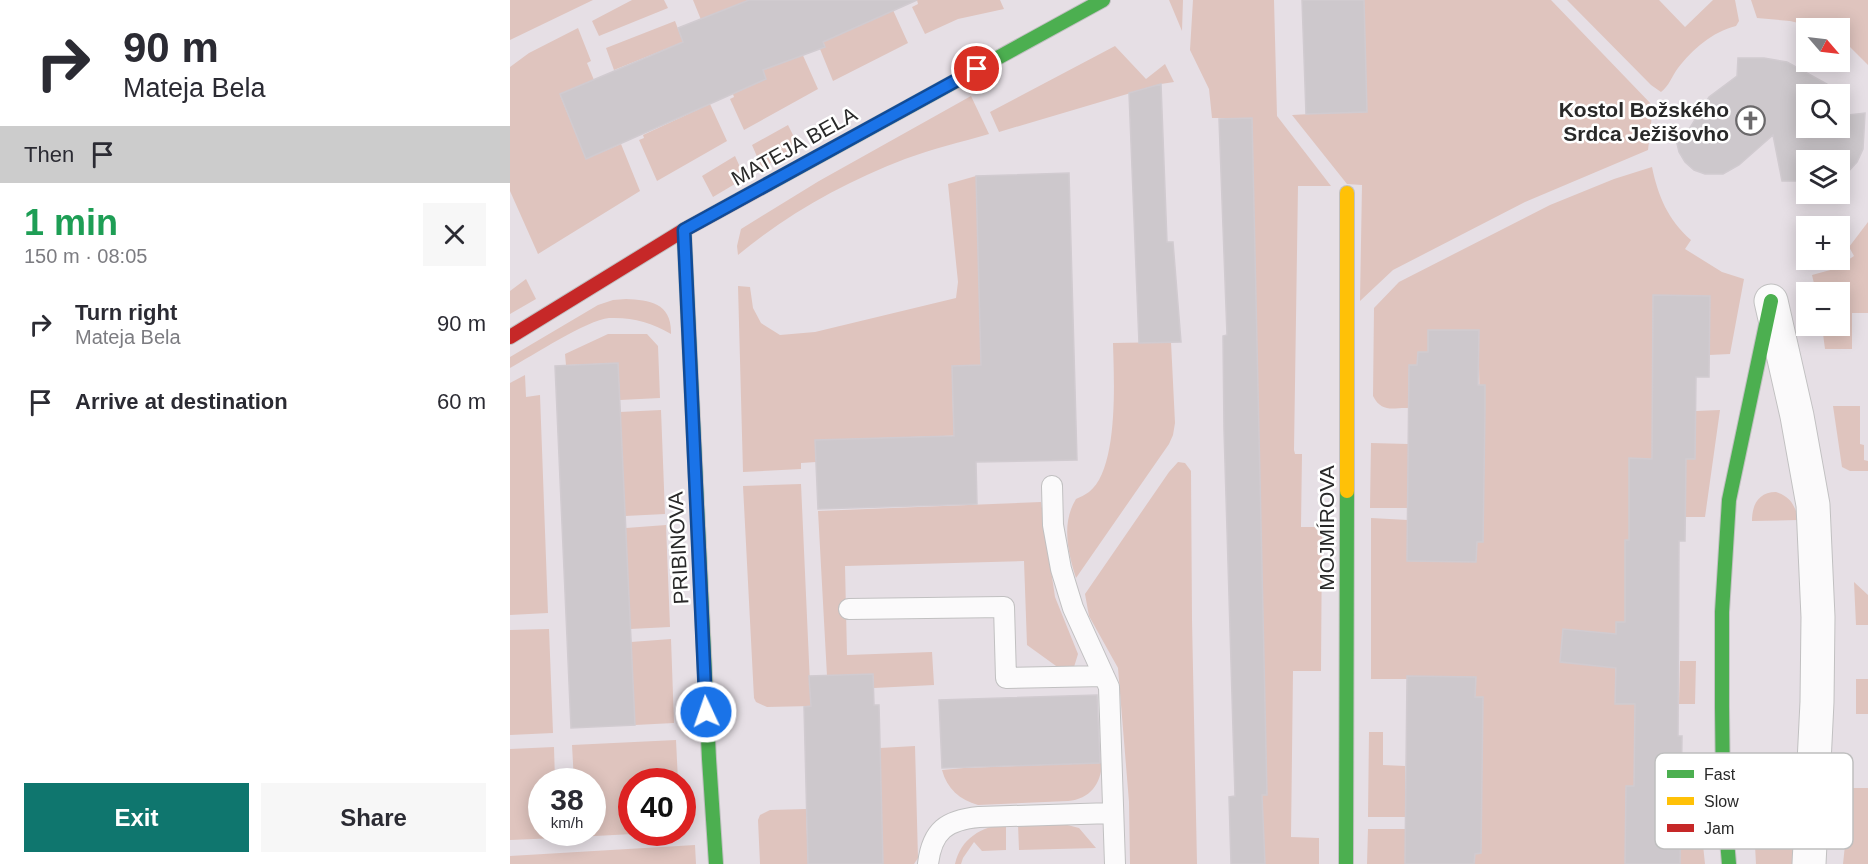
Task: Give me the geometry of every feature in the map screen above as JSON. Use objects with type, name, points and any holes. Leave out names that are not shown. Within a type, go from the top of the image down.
[{"type":"street","name":"MATEJA BELA","points":[[510,337],[684,230],[1103,0]]},
{"type":"street","name":"MOJMÍROVA","points":[[1346,864],[1347,193]]},
{"type":"street","name":"PRIBINOVA","points":[[684,230],[708,748],[716,864]]},
{"type":"street","points":[[1723,753],[1722,612],[1729,500],[1771,301]]},
{"type":"street","points":[[1771,301],[1797,416],[1812,505],[1818,617],[1815,753]]},
{"type":"street","points":[[1728,849],[1729,864]]},
{"type":"street","points":[[1809,864],[1810,849]]},
{"type":"lane","points":[[1052,486],[1053,525],[1061,569],[1073,608],[1109,687],[1115,864]]},
{"type":"lane","points":[[849,609],[1004,607],[1006,678],[1104,676]]},
{"type":"lane","points":[[928,864],[932,844],[942,830],[957,819],[1113,813]]},
{"type":"shaded area","points":[[510,0],[593,0],[510,40]]},
{"type":"shaded area","points":[[632,0],[664,0],[668,8],[599,36],[592,21]]},
{"type":"shaded area","points":[[693,0],[749,0],[706,32]]},
{"type":"shaded area","points":[[917,0],[1000,0],[1004,9],[958,19],[925,34],[912,7],[918,4]]},
{"type":"shaded area","points":[[1169,0],[1183,0],[1182,31]]},
{"type":"shaded area","points":[[1193,0],[1274,0],[1277,116],[1331,186],[1298,186],[1294,450],[1295,454],[1302,454],[1301,527],[1322,527],[1321,671],[1293,671],[1291,837],[1319,838],[1319,864],[1264,864],[1262,795],[1267,795],[1251,118],[1212,118],[1209,89],[1190,50]]},
{"type":"shaded area","points":[[1364,0],[1551,0],[1653,106],[1648,150],[1525,202],[1393,270],[1360,301],[1362,185],[1347,184],[1292,115],[1367,111]]},
{"type":"shaded area","points":[[1567,0],[1659,0],[1685,27],[1713,0],[1735,0],[1739,21],[1736,26],[1719,32],[1690,54],[1661,92],[1651,85]]},
{"type":"shaded area","points":[[1751,0],[1868,0],[1868,65],[1850,47],[1850,18],[1796,18],[1796,22],[1757,18]]},
{"type":"shaded area","points":[[893,10],[908,43],[833,81],[820,49],[825,46],[823,42]]},
{"type":"shaded area","points":[[675,21],[683,42],[614,70],[606,48]]},
{"type":"shaded area","points":[[578,28],[591,61],[587,63],[594,80],[560,95],[586,159],[621,144],[640,191],[538,254],[510,191],[510,67],[529,53]]},
{"type":"shaded area","points":[[1115,46],[1146,79],[1165,64],[1174,82],[999,132],[990,112]]},
{"type":"shaded area","points":[[801,51],[818,89],[744,130],[730,99],[734,97],[733,94],[766,79],[762,68]]},
{"type":"shaded area","points":[[971,96],[989,134],[915,155],[860,178],[817,200],[776,226],[738,255],[737,246],[741,229],[819,181]]},
{"type":"shaded area","points":[[710,104],[727,141],[657,181],[639,140],[644,138],[643,135]]},
{"type":"shaded area","points":[[788,125],[799,147],[762,168],[752,145]]},
{"type":"shaded area","points":[[735,156],[745,178],[713,197],[702,176]]},
{"type":"shaded area","points":[[1652,167],[1665,207],[1676,224],[1691,240],[1685,249],[1722,272],[1744,279],[1730,354],[1709,355],[1653,296],[1652,459],[1629,459],[1629,540],[1625,541],[1625,622],[1616,623],[1615,704],[1635,704],[1634,786],[1626,786],[1625,864],[1474,864],[1475,854],[1481,853],[1483,697],[1475,697],[1476,677],[1407,676],[1407,679],[1371,679],[1371,518],[1408,520],[1407,561],[1476,562],[1477,542],[1483,542],[1479,331],[1428,330],[1428,352],[1418,352],[1417,365],[1409,365],[1408,408],[1394,409],[1380,405],[1373,396],[1374,308],[1399,282],[1550,205],[1614,179]]},
{"type":"shaded area","points":[[976,176],[981,365],[952,367],[953,415],[974,435],[815,440],[816,462],[801,463],[801,469],[743,472],[738,286],[750,287],[753,308],[761,323],[780,335],[815,332],[956,298],[958,282],[948,184]]},
{"type":"shaded area","points":[[1868,222],[1868,313],[1852,313],[1852,349],[1825,349],[1823,336],[1850,336],[1850,282],[1814,282],[1812,275],[1830,270],[1850,270],[1850,259],[1854,256],[1850,246]]},
{"type":"shaded area","points":[[526,279],[536,299],[510,314],[510,291]]},
{"type":"shaded area","points":[[626,299],[658,305],[668,316],[671,334],[656,326],[626,318],[599,320],[510,368],[510,357],[598,305]]},
{"type":"shaded area","points":[[608,334],[647,334],[658,346],[660,398],[620,400],[618,363],[566,365],[565,354]]},
{"type":"shaded area","points":[[1171,342],[1175,423],[1173,435],[1076,578],[1067,528],[1071,508],[1076,499],[1089,492],[1099,480],[1106,464],[1113,422],[1113,343]]},
{"type":"shaded area","points":[[525,375],[526,397],[540,395],[548,613],[510,615],[510,383]]},
{"type":"shaded area","points":[[1833,406],[1860,406],[1860,444],[1864,445],[1864,460],[1868,461],[1868,471],[1850,471],[1842,467]]},
{"type":"shaded area","points":[[661,410],[665,514],[625,516],[620,412]]},
{"type":"shaded area","points":[[1720,410],[1705,517],[1685,517],[1686,459],[1695,459],[1696,411]]},
{"type":"shaded area","points":[[1371,443],[1408,444],[1408,508],[1370,508]]},
{"type":"shaded area","points":[[1178,462],[1185,463],[1191,471],[1197,864],[1130,864],[1129,802],[1118,668],[1089,616],[1085,594]]},
{"type":"shaded area","points":[[801,484],[811,706],[767,707],[756,702],[754,698],[743,486]]},
{"type":"shaded area","points":[[1776,492],[1792,502],[1798,520],[1752,521],[1753,509],[1758,500],[1765,494]]},
{"type":"shaded area","points":[[1041,502],[1055,597],[1078,654],[1074,667],[1063,671],[1027,645],[1024,561],[845,566],[847,655],[932,652],[934,685],[874,688],[873,674],[827,676],[818,511]]},
{"type":"shaded area","points":[[666,525],[670,627],[630,629],[626,528]]},
{"type":"shaded area","points":[[1854,582],[1868,595],[1868,625],[1856,625]]},
{"type":"shaded area","points":[[549,629],[553,733],[510,735],[510,630]]},
{"type":"shaded area","points":[[671,639],[674,723],[635,725],[631,642]]},
{"type":"shaded area","points":[[1680,661],[1696,661],[1695,704],[1679,704]]},
{"type":"shaded area","points":[[1856,679],[1868,679],[1868,714],[1856,714]]},
{"type":"shaded area","points":[[1369,732],[1383,732],[1383,765],[1405,766],[1405,817],[1368,817]]},
{"type":"shaded area","points":[[676,740],[677,768],[618,768],[618,835],[606,835],[606,768],[573,768],[572,745]]},
{"type":"shaded area","points":[[915,746],[918,858],[914,864],[883,864],[880,748]]},
{"type":"shaded area","points":[[554,747],[555,768],[528,768],[528,839],[510,840],[510,749]]},
{"type":"shaded area","points":[[1102,763],[1097,784],[1088,794],[1076,800],[978,805],[955,793],[947,783],[942,770],[964,768]]},
{"type":"shaded area","points":[[1853,788],[1868,788],[1868,864],[1843,864],[1845,849],[1853,849]]},
{"type":"shaded area","points":[[806,809],[808,864],[760,864],[758,820],[760,815],[770,810]]},
{"type":"shaded area","points":[[1060,823],[1079,828],[1096,848],[1019,850],[1018,824]]},
{"type":"shaded area","points":[[1006,824],[1006,850],[982,851],[974,842],[961,864],[955,864],[962,847],[973,835],[988,828]]},
{"type":"shaded area","points":[[1368,829],[1405,829],[1405,864],[1367,864]]},
{"type":"shaded area","points":[[695,846],[696,864],[510,864],[510,856]]},
{"type":"shaded area","points":[[1680,849],[1703,849],[1705,864],[1680,864]]},
{"type":"shaded area","points":[[1755,849],[1794,849],[1793,864],[1756,864]]},
{"type":"building","points":[[749,0],[917,0],[823,42],[825,47],[763,70],[766,79],[586,159],[560,94],[683,42],[678,28]]},
{"type":"building","points":[[1302,0],[1364,0],[1367,112],[1306,114]]},
{"type":"building","name":"Kostol Božského Srdca Ježišovho","points":[[1738,58],[1764,58],[1787,62],[1796,67],[1796,72],[1805,72],[1827,84],[1796,84],[1796,138],[1850,138],[1850,115],[1865,113],[1863,149],[1857,162],[1850,170],[1850,150],[1796,150],[1796,181],[1782,181],[1773,135],[1739,165],[1723,174],[1705,174],[1694,170],[1679,152],[1674,131],[1688,131],[1709,97],[1737,76]]},
{"type":"building","points":[[1161,84],[1167,242],[1173,242],[1181,342],[1139,343],[1129,93]]},
{"type":"building","points":[[1252,118],[1267,795],[1262,795],[1265,864],[1231,864],[1229,797],[1235,796],[1224,430],[1223,336],[1227,335],[1219,119]]},
{"type":"building","points":[[1069,173],[1077,460],[976,462],[977,504],[818,509],[815,440],[954,436],[952,366],[981,365],[976,176]]},
{"type":"building","points":[[1653,295],[1710,296],[1709,377],[1696,377],[1695,459],[1686,459],[1685,541],[1679,541],[1678,736],[1682,736],[1682,753],[1655,753],[1655,849],[1680,849],[1680,864],[1625,864],[1626,786],[1634,786],[1635,704],[1615,704],[1616,668],[1560,662],[1563,629],[1616,634],[1616,622],[1625,622],[1625,540],[1629,540],[1629,458],[1652,459]]},
{"type":"building","points":[[1428,330],[1479,330],[1478,385],[1485,385],[1485,410],[1483,542],[1477,542],[1476,562],[1407,561],[1409,365],[1417,365],[1418,352],[1428,352]]},
{"type":"building","points":[[618,363],[635,725],[571,728],[555,366]]},
{"type":"building","points":[[873,674],[874,705],[879,705],[883,864],[808,864],[804,707],[811,706],[809,676]]},
{"type":"building","points":[[1407,676],[1476,677],[1475,697],[1483,697],[1481,853],[1475,854],[1474,864],[1405,864]]},
{"type":"building","points":[[1097,695],[1100,763],[942,768],[939,700]]},
{"type":"traffic: fast","points":[[768,184],[1103,0]]},
{"type":"traffic: fast","points":[[684,230],[716,864]]},
{"type":"traffic: fast","points":[[1723,753],[1722,612],[1729,500],[1771,301]]},
{"type":"traffic: fast","points":[[1346,864],[1347,491]]},
{"type":"traffic: fast","points":[[1728,849],[1729,864]]},
{"type":"traffic: slow","points":[[1347,193],[1347,491]]},
{"type":"traffic: jam","points":[[510,337],[684,230],[768,184]]},
{"type":"place","name":"Kostol Božského Srdca Ježišovho","points":[[1750,121]]},
{"type":"route","points":[[706,712],[684,230],[977,69]]}]
